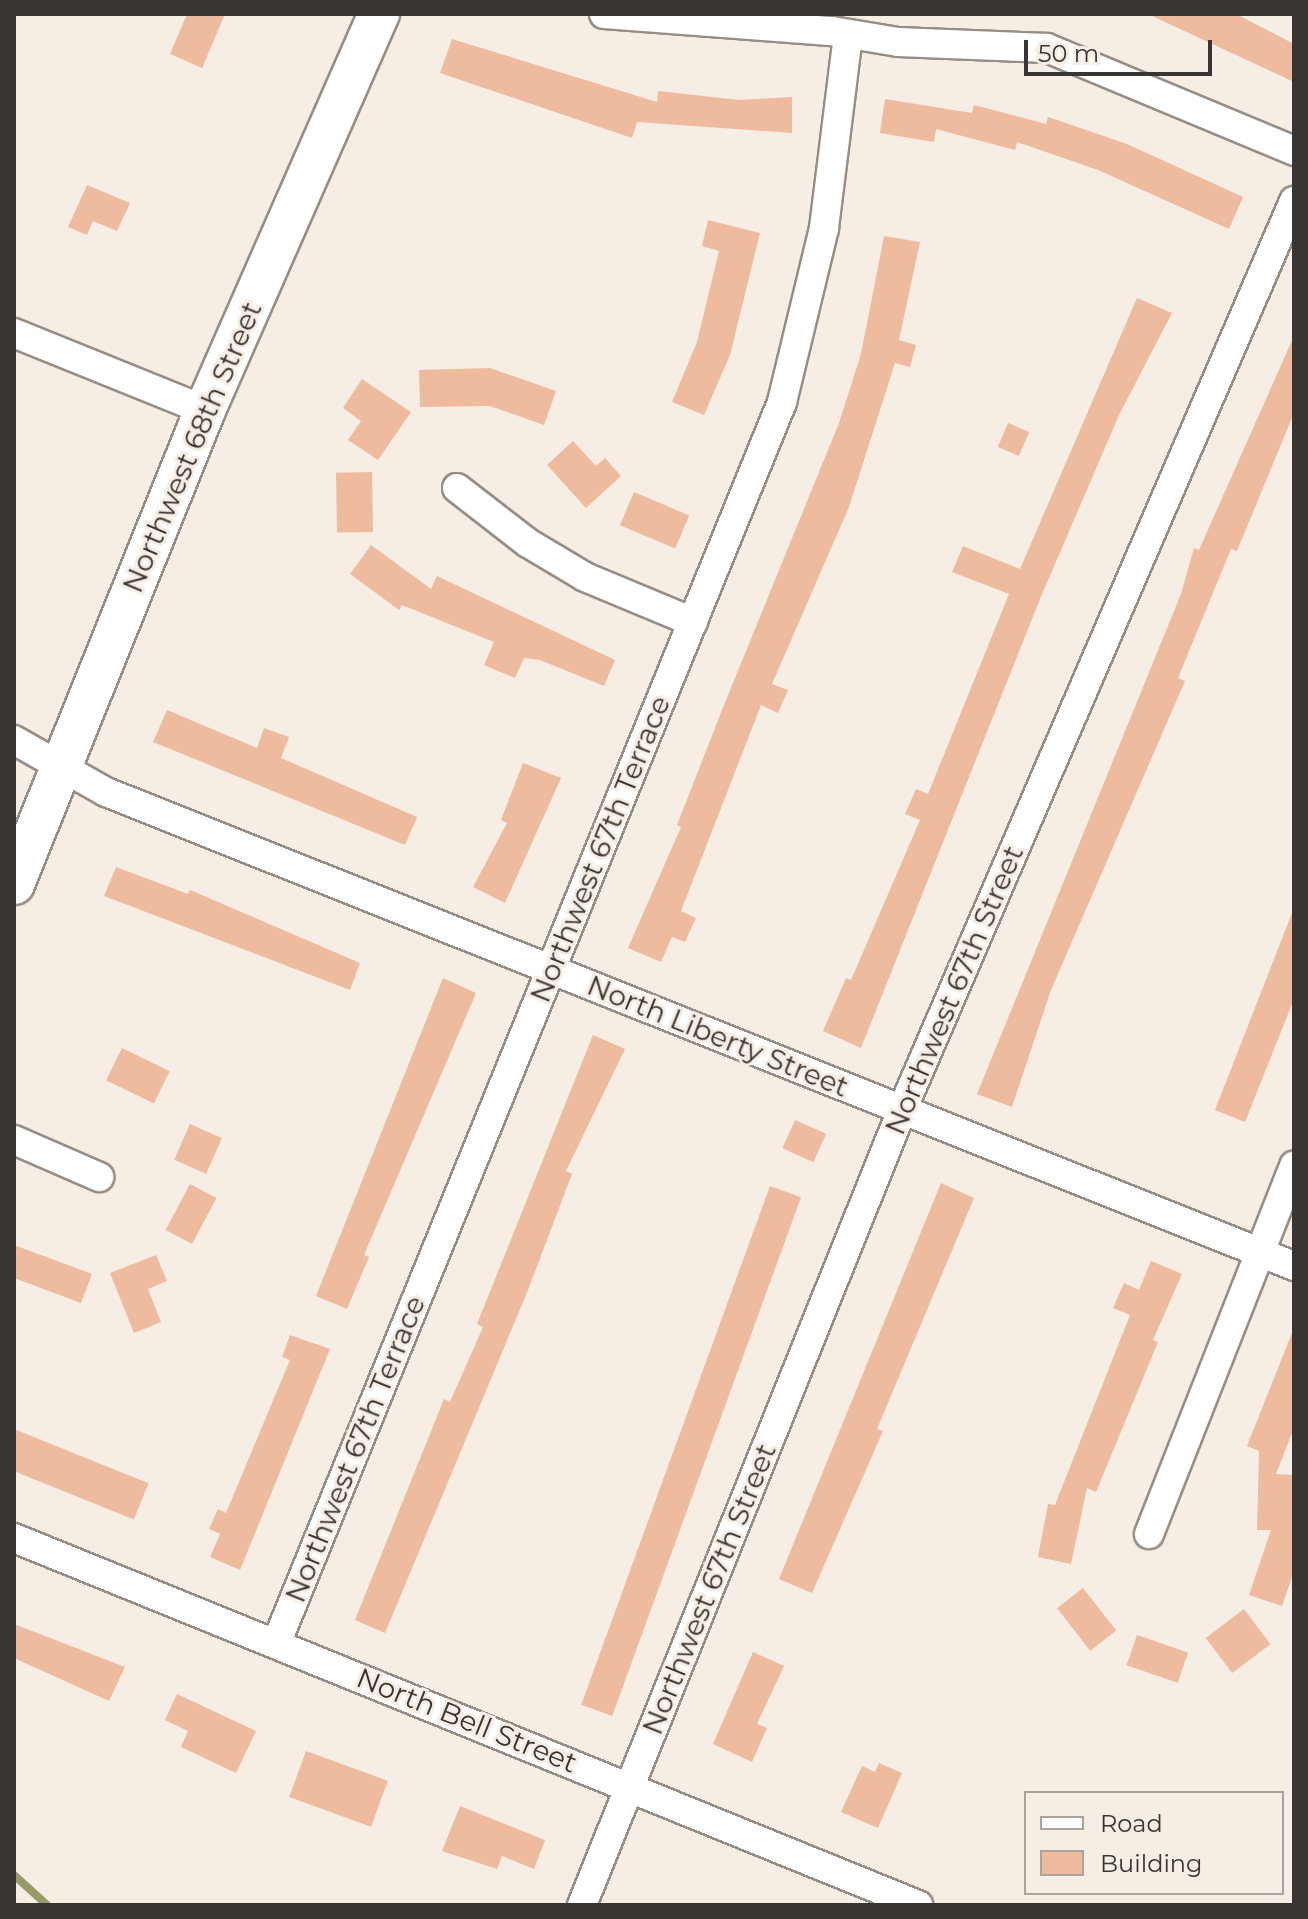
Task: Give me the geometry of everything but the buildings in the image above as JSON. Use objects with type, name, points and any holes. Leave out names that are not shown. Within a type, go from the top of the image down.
[{"type":"main road","name":"Northwest 68th Street","points":[[14,884],[205,410],[379,14]]},
{"type":"street","points":[[604,14],[848,34],[898,42],[1047,48],[1294,151]]},
{"type":"street","name":"Northwest 67th Terrace","points":[[276,1644],[782,402],[804,326],[824,228],[848,34]]},
{"type":"street","name":"Northwest 67th Street","points":[[582,1905],[902,1110],[1294,201]]},
{"type":"street","points":[[14,333],[205,410]]},
{"type":"street","points":[[457,488],[528,543],[585,577],[693,622]]},
{"type":"street","name":"North Liberty Street","points":[[14,740],[106,792],[1294,1266]]},
{"type":"street","points":[[14,1140],[99,1177]]},
{"type":"street","points":[[1149,1534],[1257,1252],[1294,1165]]},
{"type":"street","name":"North Bell Street","points":[[14,1538],[630,1785],[918,1905]]},
{"type":"waterway","points":[[14,1875],[47,1905]]}]
